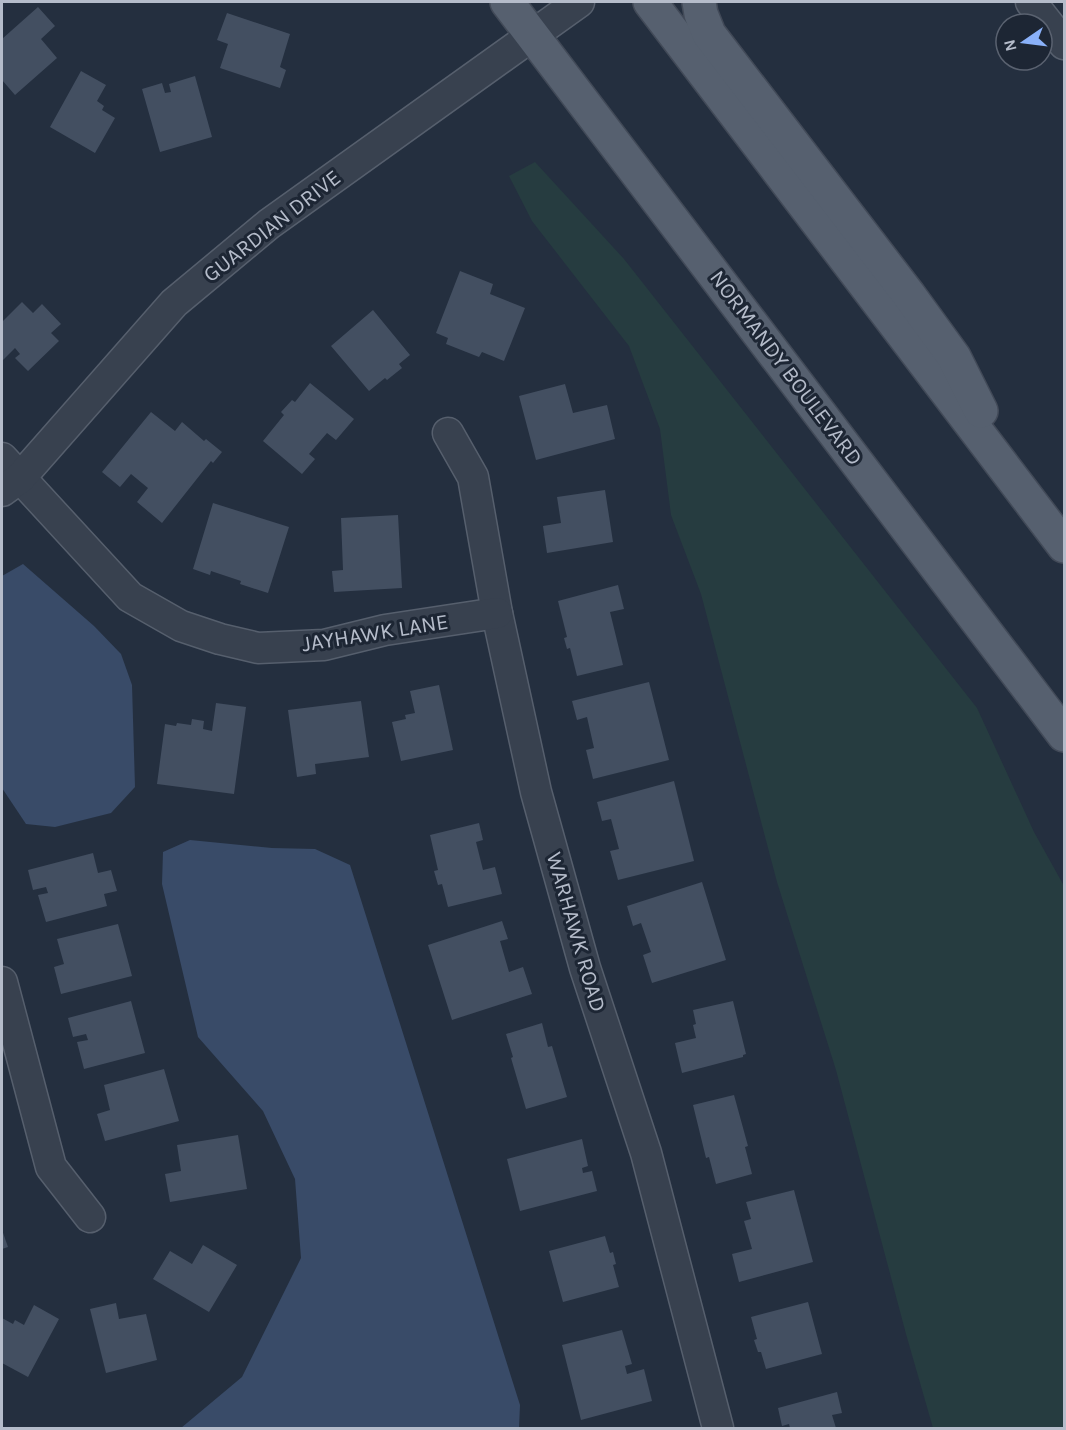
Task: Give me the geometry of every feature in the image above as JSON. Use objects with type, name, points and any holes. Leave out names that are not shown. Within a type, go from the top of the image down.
[{"type":"main road","name":"NORMANDY BOULEVARD","points":[[507,2],[1065,735]]},
{"type":"main road","points":[[650,2],[1065,546]]},
{"type":"main road","points":[[699,2],[709,33],[954,357],[1018,485]]},
{"type":"street","name":"GUARDIAN DRIVE","points":[[8,476],[174,303],[269,224],[579,2]]},
{"type":"street","points":[[1031,2],[1065,44]]},
{"type":"street","name":"WARHAWK ROAD","points":[[448,433],[473,477],[497,613],[539,803],[585,968],[646,1153],[718,1428]]},
{"type":"street","name":"JAYHAWK LANE","points":[[8,476],[130,597],[181,626],[220,639],[258,648],[324,645],[385,630],[497,613]]},
{"type":"street","points":[[2,982],[51,1167],[90,1217]]},
{"type":"green space","points":[[535,162],[624,259],[977,708],[1034,832],[1064,886],[1064,1428],[933,1428],[836,1070],[777,882],[701,594],[671,515],[660,429],[629,346],[532,221],[509,176]]},
{"type":"water","points":[[23,564],[94,626],[121,654],[132,685],[135,787],[111,813],[55,827],[26,824],[2,788],[2,576]]},
{"type":"water","points":[[190,840],[272,848],[315,849],[350,865],[520,1405],[519,1428],[181,1428],[242,1377],[301,1258],[295,1179],[263,1111],[198,1037],[162,884],[163,852]]},
{"type":"building","points":[[38,7],[55,26],[41,39],[57,58],[15,95],[2,80],[2,39]]},
{"type":"building","points":[[227,13],[290,34],[280,67],[286,70],[280,88],[220,68],[228,44],[217,40]]},
{"type":"building","points":[[81,71],[106,85],[97,101],[104,106],[102,110],[115,118],[95,153],[50,127]]},
{"type":"building","points":[[195,76],[212,137],[160,152],[142,89],[162,83],[165,93],[171,92],[169,84]]},
{"type":"building","points":[[460,271],[493,284],[490,294],[525,308],[504,361],[482,352],[479,357],[446,344],[448,338],[436,333]]},
{"type":"building","points":[[22,302],[33,313],[42,304],[61,324],[51,333],[59,341],[28,371],[15,358],[20,354],[15,348],[2,361],[2,322]]},
{"type":"building","points":[[373,310],[410,355],[399,364],[402,368],[369,391],[331,346]]},
{"type":"building","points":[[310,383],[354,419],[336,440],[327,433],[309,454],[315,459],[302,474],[263,441],[284,415],[281,412],[292,400],[295,402]]},
{"type":"building","points":[[565,384],[573,413],[607,405],[615,439],[536,460],[519,396]]},
{"type":"building","points":[[151,412],[175,431],[182,422],[204,441],[206,439],[222,452],[213,463],[211,461],[162,523],[137,502],[148,488],[131,474],[120,487],[102,472]]},
{"type":"building","points":[[605,490],[613,542],[547,553],[543,526],[561,523],[557,497]]},
{"type":"building","points":[[213,503],[289,527],[268,593],[211,571],[210,575],[193,569]]},
{"type":"building","points":[[398,515],[402,588],[334,592],[332,571],[343,570],[341,518]]},
{"type":"building","points":[[618,585],[624,609],[610,612],[623,665],[577,676],[570,648],[567,649],[564,638],[567,637],[558,601]]},
{"type":"building","points":[[649,682],[669,760],[593,779],[586,750],[594,748],[587,717],[577,720],[572,701]]},
{"type":"building","points":[[439,685],[453,750],[401,761],[392,722],[406,719],[405,715],[415,713],[410,691]]},
{"type":"building","points":[[361,701],[369,757],[315,764],[316,774],[297,777],[288,710]]},
{"type":"building","points":[[216,703],[246,707],[234,794],[157,784],[165,724],[191,725],[192,719],[204,721],[203,729],[212,731]]},
{"type":"building","points":[[674,781],[694,861],[618,880],[610,851],[619,849],[611,819],[602,821],[597,802]]},
{"type":"building","points":[[479,823],[483,840],[476,842],[483,870],[495,867],[502,894],[448,907],[442,884],[438,885],[434,871],[438,870],[430,835]]},
{"type":"building","points":[[93,853],[98,873],[111,870],[117,891],[104,894],[107,906],[46,922],[38,895],[48,893],[46,887],[33,890],[28,870]]},
{"type":"building","points":[[702,882],[726,960],[652,983],[643,955],[651,952],[641,923],[633,926],[627,906]]},
{"type":"building","points":[[502,921],[508,939],[500,941],[509,972],[523,967],[532,994],[452,1020],[428,945]]},
{"type":"building","points":[[118,924],[132,976],[61,994],[54,967],[64,964],[57,939]]},
{"type":"building","points":[[131,1001],[145,1053],[84,1069],[77,1042],[88,1040],[86,1034],[73,1037],[68,1018]]},
{"type":"building","points":[[733,1001],[746,1054],[743,1057],[682,1073],[675,1043],[696,1038],[693,1010]]},
{"type":"building","points":[[542,1023],[548,1047],[552,1046],[567,1097],[526,1109],[506,1034]]},
{"type":"building","points":[[164,1069],[179,1121],[105,1141],[97,1114],[110,1110],[104,1085]]},
{"type":"building","points":[[734,1095],[748,1146],[745,1147],[752,1174],[716,1184],[709,1157],[706,1158],[693,1105]]},
{"type":"building","points":[[238,1135],[247,1189],[170,1202],[165,1174],[181,1171],[177,1145]]},
{"type":"building","points":[[582,1139],[588,1166],[582,1168],[583,1173],[592,1171],[597,1191],[520,1211],[507,1159]]},
{"type":"building","points":[[794,1190],[813,1262],[739,1282],[732,1254],[752,1249],[744,1221],[751,1219],[746,1202]]},
{"type":"building","points":[[2,1230],[8,1247],[2,1249]]},
{"type":"building","points":[[605,1236],[610,1253],[613,1252],[616,1264],[613,1265],[619,1287],[563,1302],[549,1251]]},
{"type":"building","points":[[203,1245],[237,1265],[209,1312],[153,1279],[170,1251],[192,1264]]},
{"type":"building","points":[[808,1302],[822,1354],[766,1369],[761,1352],[758,1352],[754,1340],[757,1339],[751,1317]]},
{"type":"building","points":[[116,1303],[119,1319],[146,1314],[157,1360],[106,1373],[90,1309]]},
{"type":"building","points":[[34,1305],[59,1319],[28,1377],[2,1363],[2,1318],[13,1324],[15,1320],[24,1325]]},
{"type":"building","points":[[622,1330],[632,1364],[625,1366],[627,1374],[644,1369],[652,1401],[581,1420],[562,1345]]},
{"type":"building","points":[[837,1392],[842,1413],[832,1415],[836,1428],[790,1428],[789,1424],[782,1426],[778,1408]]}]
